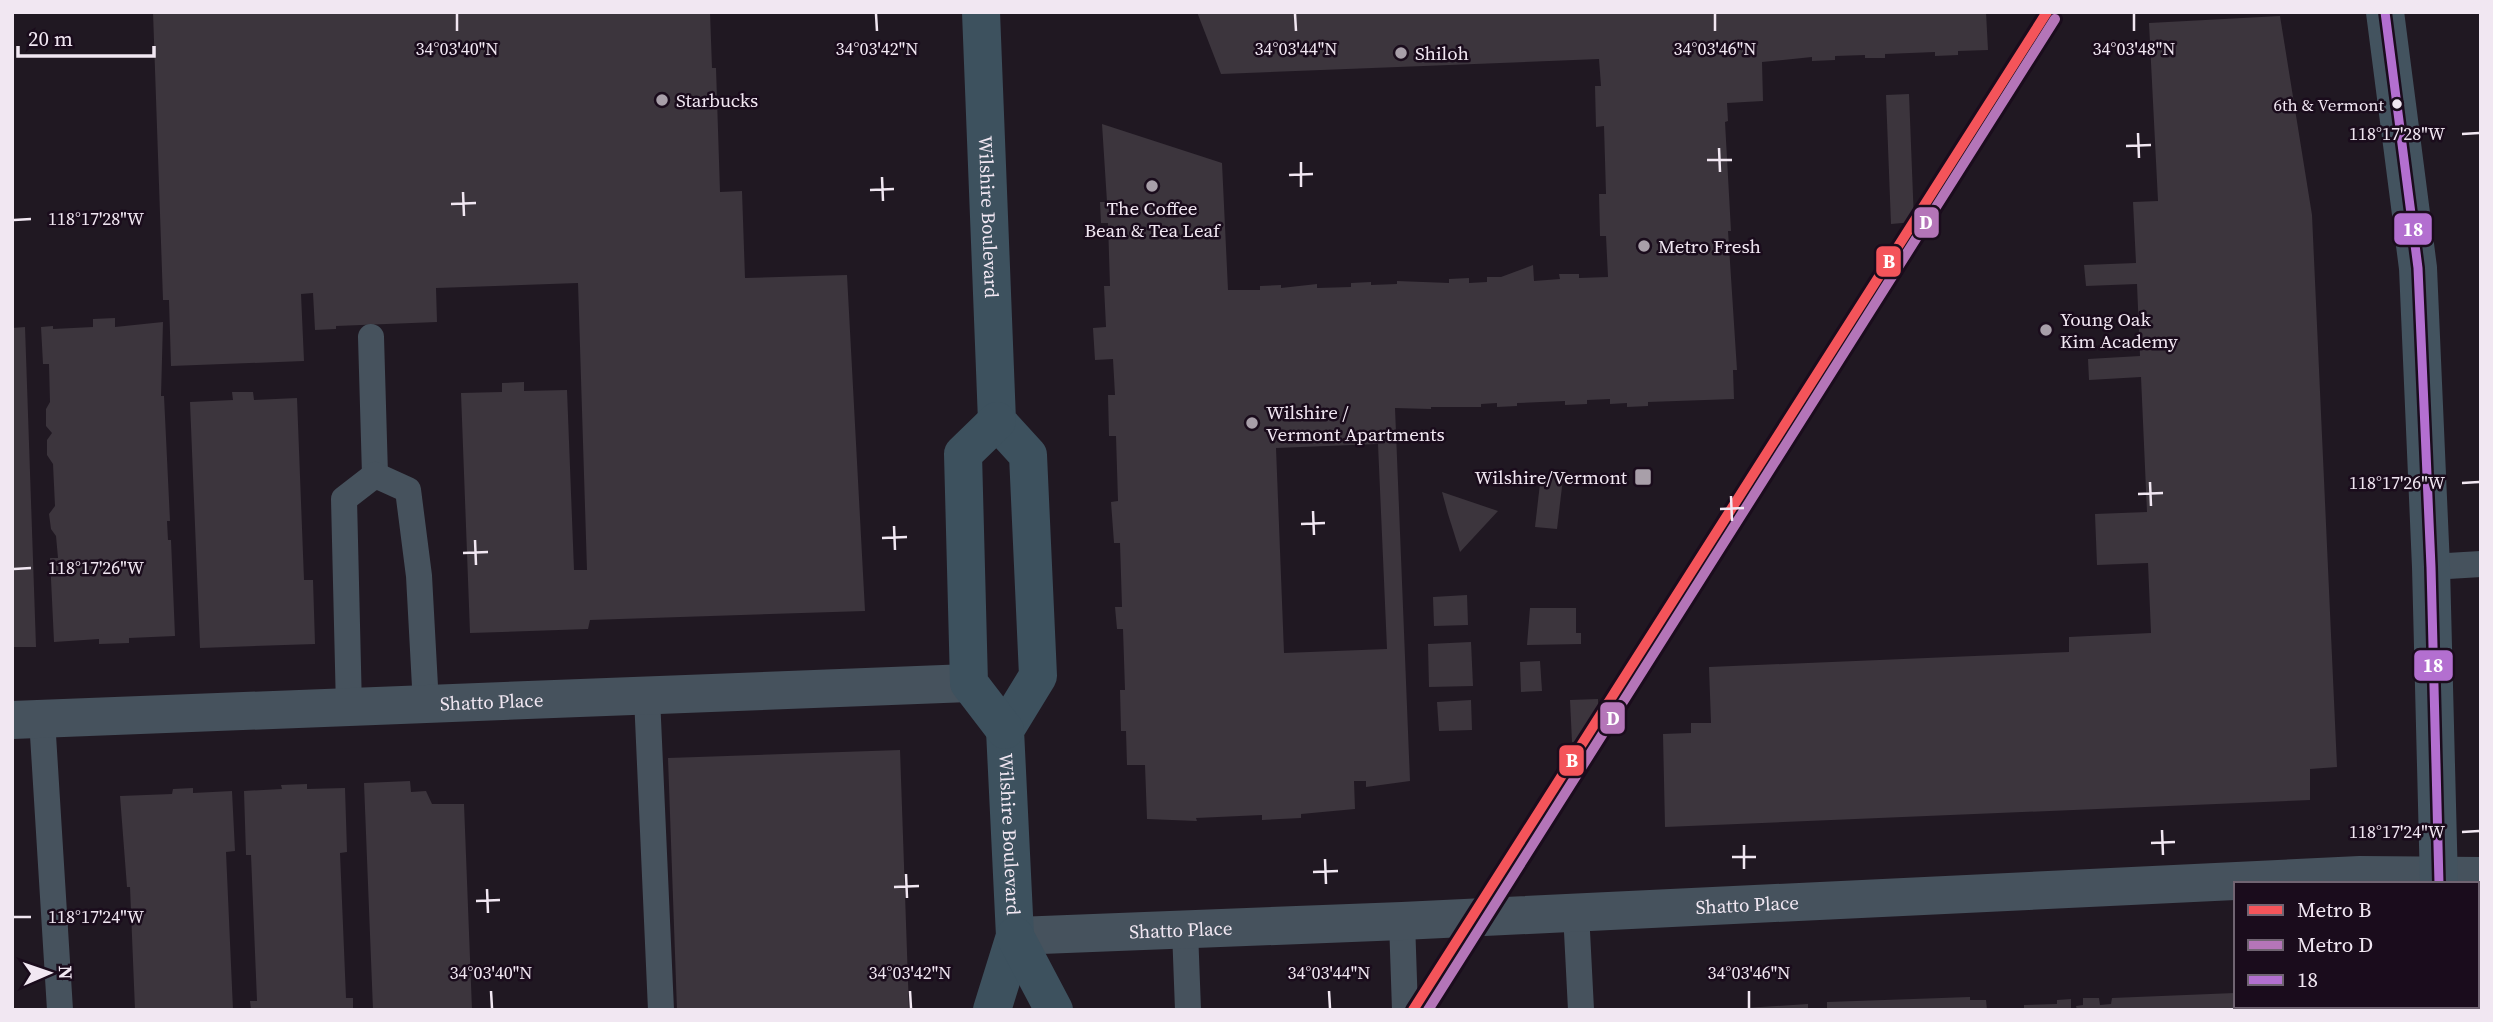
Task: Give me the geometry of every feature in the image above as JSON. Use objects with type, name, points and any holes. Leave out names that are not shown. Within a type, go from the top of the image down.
[{"type":"main road","name":"Wilshire Boulevard","points":[[981,12],[997,421],[1028,455],[1038,676],[1006,730],[1015,936],[992,1010]]},
{"type":"main road","points":[[2385,12],[2418,268],[2431,567],[2439,880]]},
{"type":"main road","points":[[969,683],[963,454],[997,421]]},
{"type":"main road","name":"Wilshire Boulevard","points":[[969,683],[1006,730]]},
{"type":"main road","name":"Wilshire Boulevard","points":[[1015,936],[1054,1010]]},
{"type":"street","name":"Shatto Place","points":[[27,720],[969,683]]},
{"type":"street","name":"Shatto Place","points":[[1015,936],[1402,921],[2360,875],[2439,880],[2481,876]]},
{"type":"lane","points":[[371,337],[375,475]]},
{"type":"lane","points":[[375,475],[408,490],[419,576],[426,705]]},
{"type":"lane","points":[[349,708],[344,499],[375,475]]},
{"type":"lane","points":[[2431,567],[2481,564]]},
{"type":"lane","points":[[647,697],[661,1010]]},
{"type":"lane","points":[[27,720],[60,1010]]},
{"type":"lane","points":[[1576,912],[1581,1010]]},
{"type":"lane","points":[[1402,921],[1405,1010]]},
{"type":"lane","points":[[1185,930],[1188,1010]]},
{"type":"building","points":[[153,12],[710,12],[712,68],[716,68],[720,192],[742,191],[745,278],[847,275],[865,611],[590,620],[588,629],[470,633],[461,393],[502,392],[502,383],[524,382],[524,391],[567,390],[574,570],[587,570],[578,283],[436,288],[437,322],[336,326],[336,329],[315,330],[313,293],[301,294],[304,361],[171,366],[169,300],[163,300]]},
{"type":"building","name":"Wilshire / Vermont Apartments","points":[[1197,12],[1986,12],[1988,50],[1958,51],[1958,55],[1935,56],[1935,52],[1885,54],[1885,58],[1865,58],[1865,55],[1835,56],[1835,60],[1812,61],[1812,57],[1762,62],[1763,101],[1727,103],[1728,121],[1725,122],[1731,231],[1728,231],[1737,370],[1733,370],[1734,399],[1648,402],[1648,406],[1627,407],[1627,403],[1610,404],[1610,399],[1565,405],[1565,401],[1517,403],[1517,406],[1497,407],[1497,403],[1481,404],[1481,407],[1395,408],[1410,781],[1366,787],[1366,781],[1354,781],[1355,809],[1301,814],[1301,818],[1262,820],[1262,815],[1196,818],[1197,821],[1147,819],[1145,765],[1127,765],[1126,731],[1121,731],[1120,690],[1125,690],[1123,629],[1117,629],[1115,607],[1122,607],[1120,543],[1114,543],[1111,502],[1118,501],[1116,436],[1109,436],[1108,395],[1115,395],[1113,359],[1095,360],[1093,328],[1106,327],[1104,286],[1110,286],[1108,223],[1101,223],[1100,202],[1107,202],[1102,124],[1222,163],[1228,290],[1260,290],[1260,286],[1281,285],[1281,288],[1317,284],[1317,288],[1351,287],[1351,283],[1397,284],[1397,281],[1449,283],[1449,279],[1469,278],[1469,283],[1487,282],[1487,277],[1501,277],[1533,265],[1534,281],[1560,279],[1559,274],[1579,274],[1579,278],[1608,277],[1606,236],[1600,236],[1599,194],[1606,194],[1604,126],[1596,127],[1595,86],[1601,86],[1599,59],[1221,74]],"holes":[[[1378,444],[1387,649],[1284,653],[1276,448]]]},
{"type":"building","points":[[2280,16],[2312,215],[2337,767],[2310,769],[2310,800],[1665,827],[1663,734],[1691,733],[1691,723],[1711,723],[1709,667],[2069,652],[2069,637],[2151,633],[2148,563],[2097,565],[2095,514],[2147,512],[2141,377],[2089,380],[2088,359],[2140,356],[2137,284],[2086,286],[2084,265],[2136,263],[2133,202],[2158,201],[2149,23]]},
{"type":"building","points":[[1909,94],[1914,222],[1891,224],[1886,95]]},
{"type":"building","points":[[115,318],[115,327],[163,322],[161,396],[164,396],[170,521],[167,521],[168,540],[171,540],[175,636],[129,638],[129,643],[99,644],[99,639],[54,642],[50,558],[58,558],[56,536],[51,529],[49,514],[55,506],[53,464],[47,455],[47,440],[52,433],[46,426],[46,409],[50,402],[49,364],[43,364],[41,327],[93,327],[93,319]]},
{"type":"building","points":[[25,327],[36,647],[12,647],[12,328]]},
{"type":"building","points":[[232,392],[253,392],[254,400],[297,398],[304,580],[313,580],[315,644],[200,648],[190,402],[233,400]]},
{"type":"building","points":[[1541,475],[1563,478],[1557,529],[1535,527]]},
{"type":"building","points":[[1442,492],[1498,511],[1460,552],[1448,514]]},
{"type":"building","points":[[1467,595],[1468,625],[1434,626],[1433,597]]},
{"type":"building","points":[[1530,608],[1576,608],[1576,633],[1581,633],[1581,644],[1527,645]]},
{"type":"building","points":[[1471,642],[1473,686],[1429,687],[1428,644]]},
{"type":"building","points":[[1540,661],[1542,691],[1521,692],[1520,662]]},
{"type":"building","points":[[1598,699],[1599,741],[1572,742],[1570,700]]},
{"type":"building","points":[[1471,700],[1472,730],[1439,731],[1437,702]]},
{"type":"building","points":[[900,750],[909,1010],[677,1010],[668,758]]},
{"type":"building","points":[[410,781],[411,792],[426,791],[432,804],[464,804],[472,1010],[373,1010],[364,783]]},
{"type":"building","points":[[307,784],[307,789],[345,788],[347,852],[340,853],[346,998],[353,998],[353,1010],[251,1010],[250,1001],[257,1001],[251,855],[246,855],[244,791],[282,789],[281,785]]},
{"type":"building","points":[[193,788],[193,793],[232,791],[235,851],[226,852],[233,1010],[135,1010],[130,887],[127,887],[120,796],[172,794],[173,789]]},
{"type":"building","points":[[2234,993],[2236,1010],[2077,1010],[2076,1006],[2083,1005],[2083,998],[2099,998],[2100,1005],[2111,1004],[2112,998]]},
{"type":"building","points":[[1970,997],[1970,1000],[1986,1000],[1987,1010],[1827,1010],[1827,1002]]},
{"type":"building","points":[[2071,999],[2071,1010],[2024,1010],[2024,1005],[2057,1004],[2057,1000]]},
{"type":"building","points":[[1808,1004],[1808,1010],[1745,1010],[1745,1008]]},
{"type":"building","points":[[2239,1008],[2312,1008],[2312,1010]]},
{"type":"metro line","name":"B","points":[[1413,1010],[2047,12]]},
{"type":"metro line","name":"D","points":[[1428,1010],[2055,19]]},
{"type":"transit line","name":"18","points":[[2385,12],[2418,268],[2431,567],[2439,882]]},
{"type":"place","name":"Shiloh","points":[[1401,53]]},
{"type":"place","name":"Starbucks","points":[[662,100]]},
{"type":"place","name":"6th & Vermont","points":[[2397,104]]},
{"type":"place","name":"The Coffee Bean & Tea Leaf","points":[[1152,186]]},
{"type":"place","name":"Metro Fresh","points":[[1644,246]]},
{"type":"place","name":"Young Oak Kim Academy","points":[[2046,330]]},
{"type":"place","name":"Wilshire / Vermont Apartments","points":[[1252,423]]},
{"type":"place","name":"Wilshire/Vermont","points":[[1643,477]]}]
